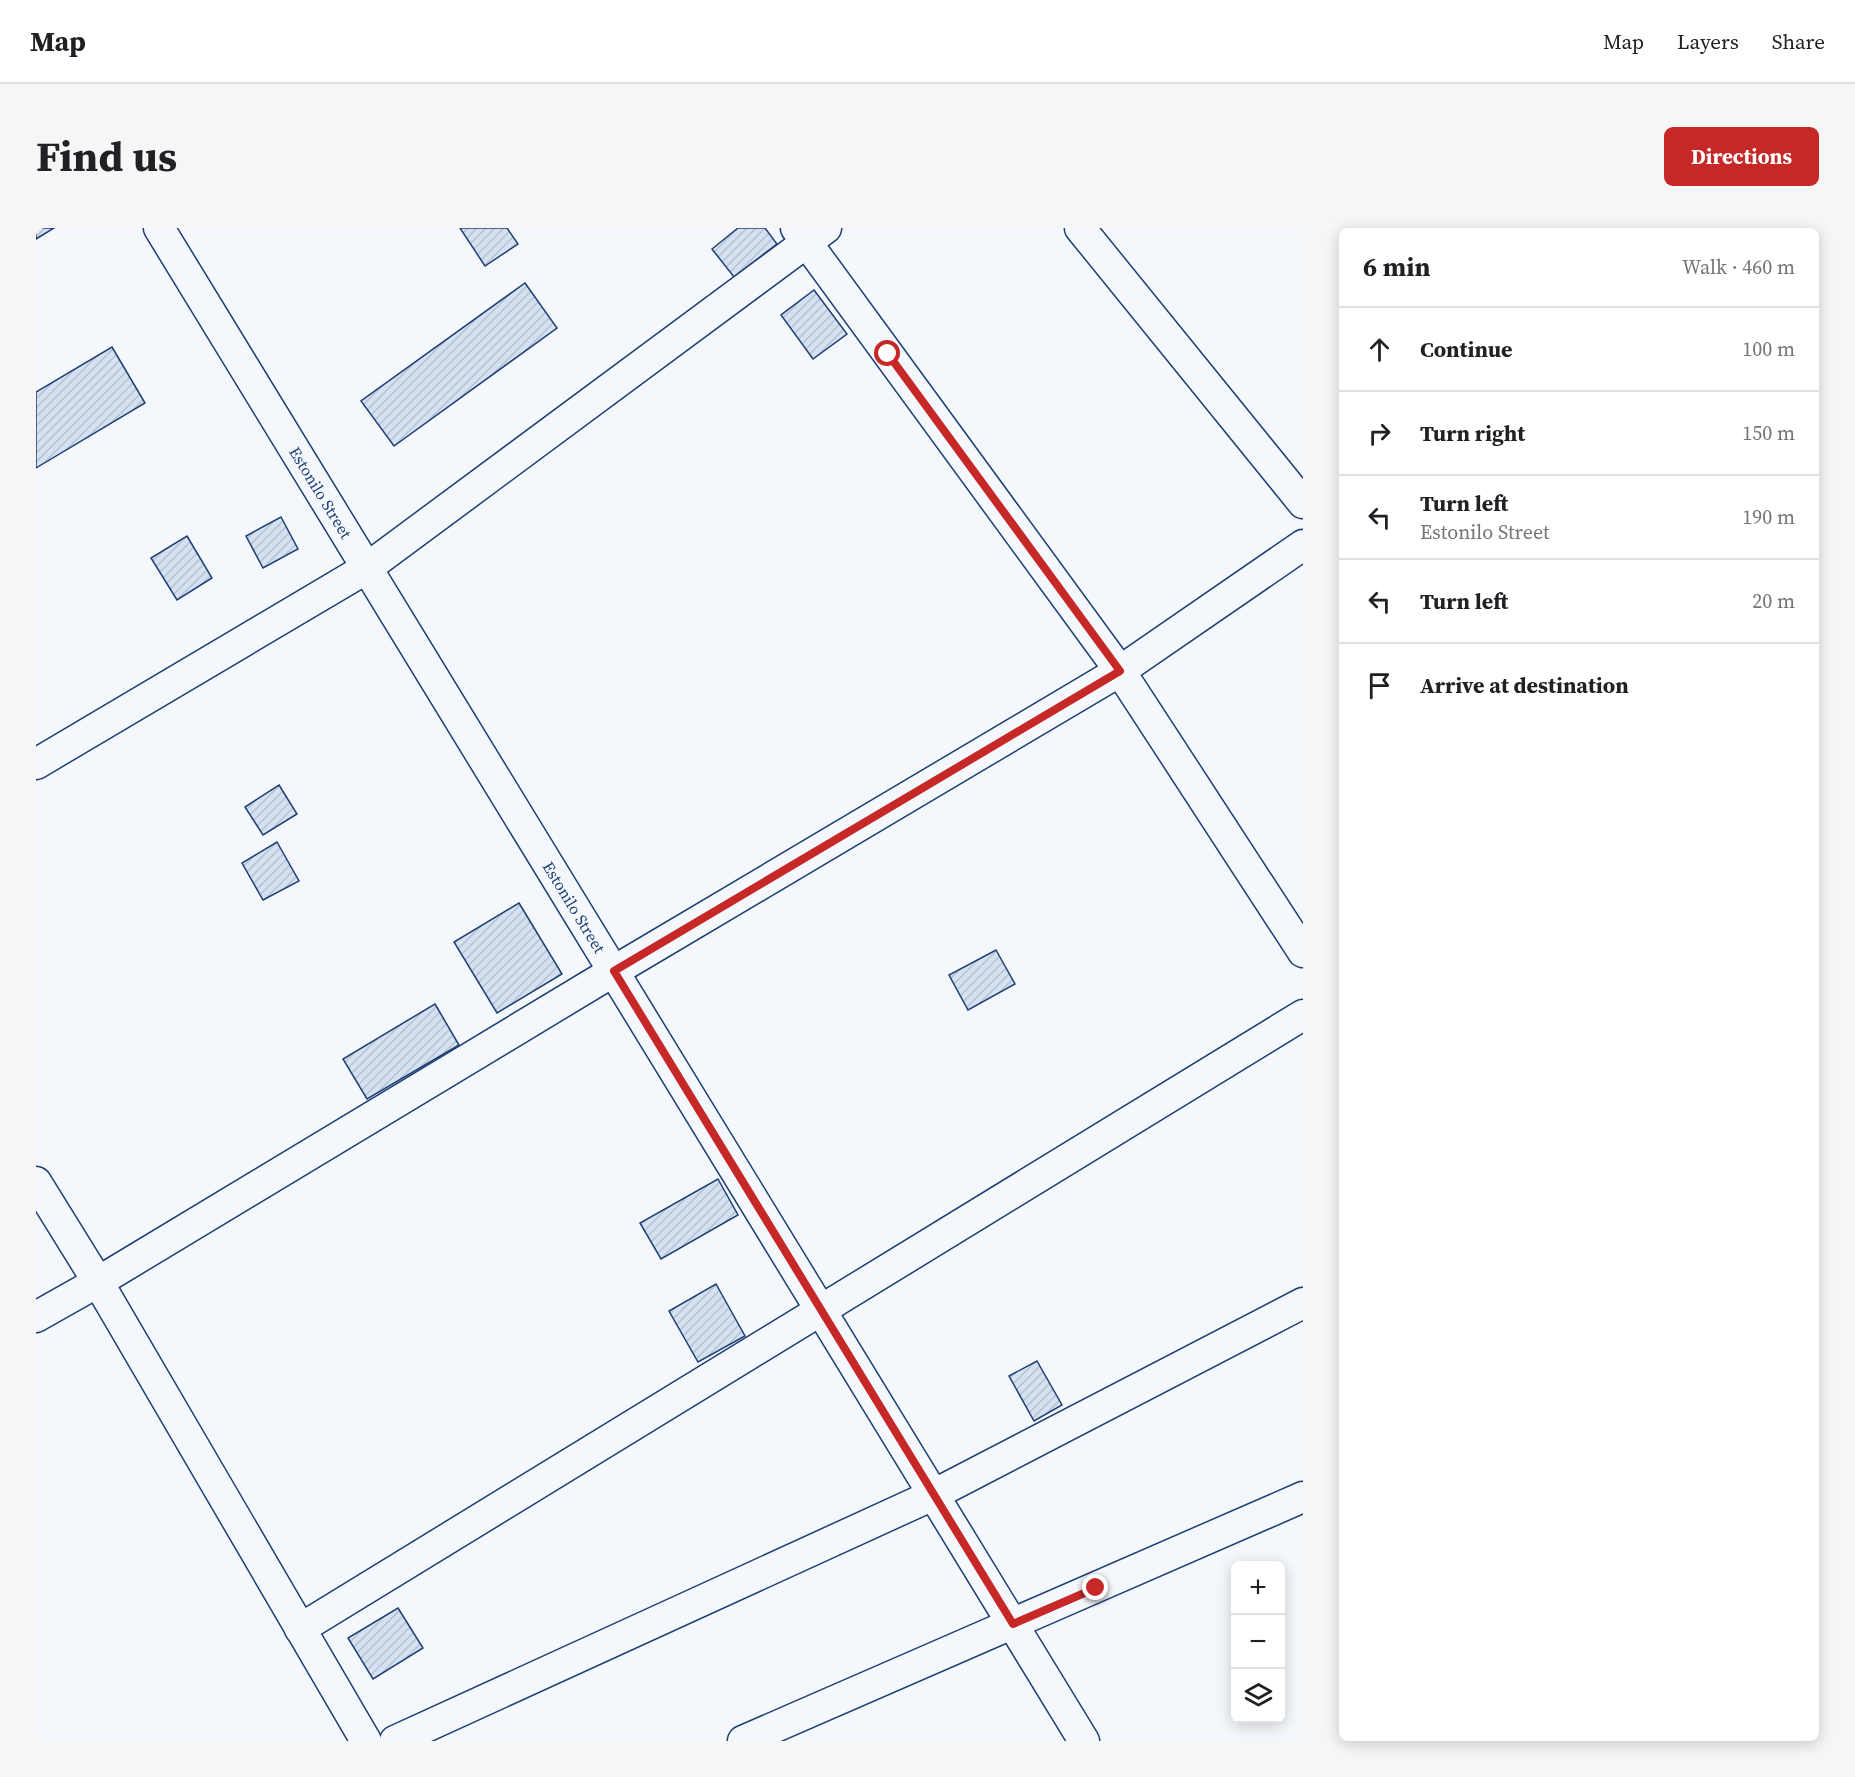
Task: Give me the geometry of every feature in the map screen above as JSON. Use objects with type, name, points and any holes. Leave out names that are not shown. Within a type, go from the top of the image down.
[{"type":"street","name":"Estonilo Street","points":[[159,228],[1084,1741]]},
{"type":"street","points":[[1080,228],[1303,503]]},
{"type":"street","points":[[36,764],[367,568],[810,233],[1120,671],[1303,952]]},
{"type":"street","points":[[36,1317],[1120,671],[1303,545]]},
{"type":"street","points":[[300,1629],[1303,1015]]},
{"type":"street","points":[[36,1182],[98,1282],[366,1741]]},
{"type":"street","points":[[395,1741],[933,1495],[1303,1303]]},
{"type":"street","points":[[743,1741],[1303,1497]]},
{"type":"building","points":[[36,228],[54,228],[36,239]]},
{"type":"building","points":[[460,228],[507,228],[518,244],[485,266]]},
{"type":"building","points":[[738,228],[765,228],[777,244],[734,277],[712,249]]},
{"type":"building","points":[[525,283],[557,328],[394,446],[361,401]]},
{"type":"building","points":[[814,290],[847,334],[813,359],[781,315]]},
{"type":"building","points":[[112,347],[145,403],[36,468],[36,392]]},
{"type":"building","points":[[281,517],[298,549],[263,568],[246,536]]},
{"type":"building","points":[[187,536],[212,578],[177,600],[151,558]]},
{"type":"building","points":[[279,785],[297,814],[263,835],[245,807]]},
{"type":"building","points":[[277,842],[299,881],[263,900],[242,863]]},
{"type":"building","points":[[519,903],[562,974],[497,1013],[454,942]]},
{"type":"building","points":[[996,950],[1015,984],[968,1010],[949,975]]},
{"type":"building","points":[[435,1004],[459,1045],[367,1099],[343,1059]]},
{"type":"building","points":[[718,1179],[738,1215],[661,1259],[640,1223]]},
{"type":"building","points":[[716,1284],[745,1336],[698,1362],[669,1311]]},
{"type":"building","points":[[1037,1361],[1062,1405],[1034,1421],[1009,1376]]},
{"type":"building","points":[[398,1608],[423,1648],[373,1679],[348,1638]]},
{"type":"route","points":[[888,354],[1120,671],[614,971],[1013,1624],[1096,1588]]}]
